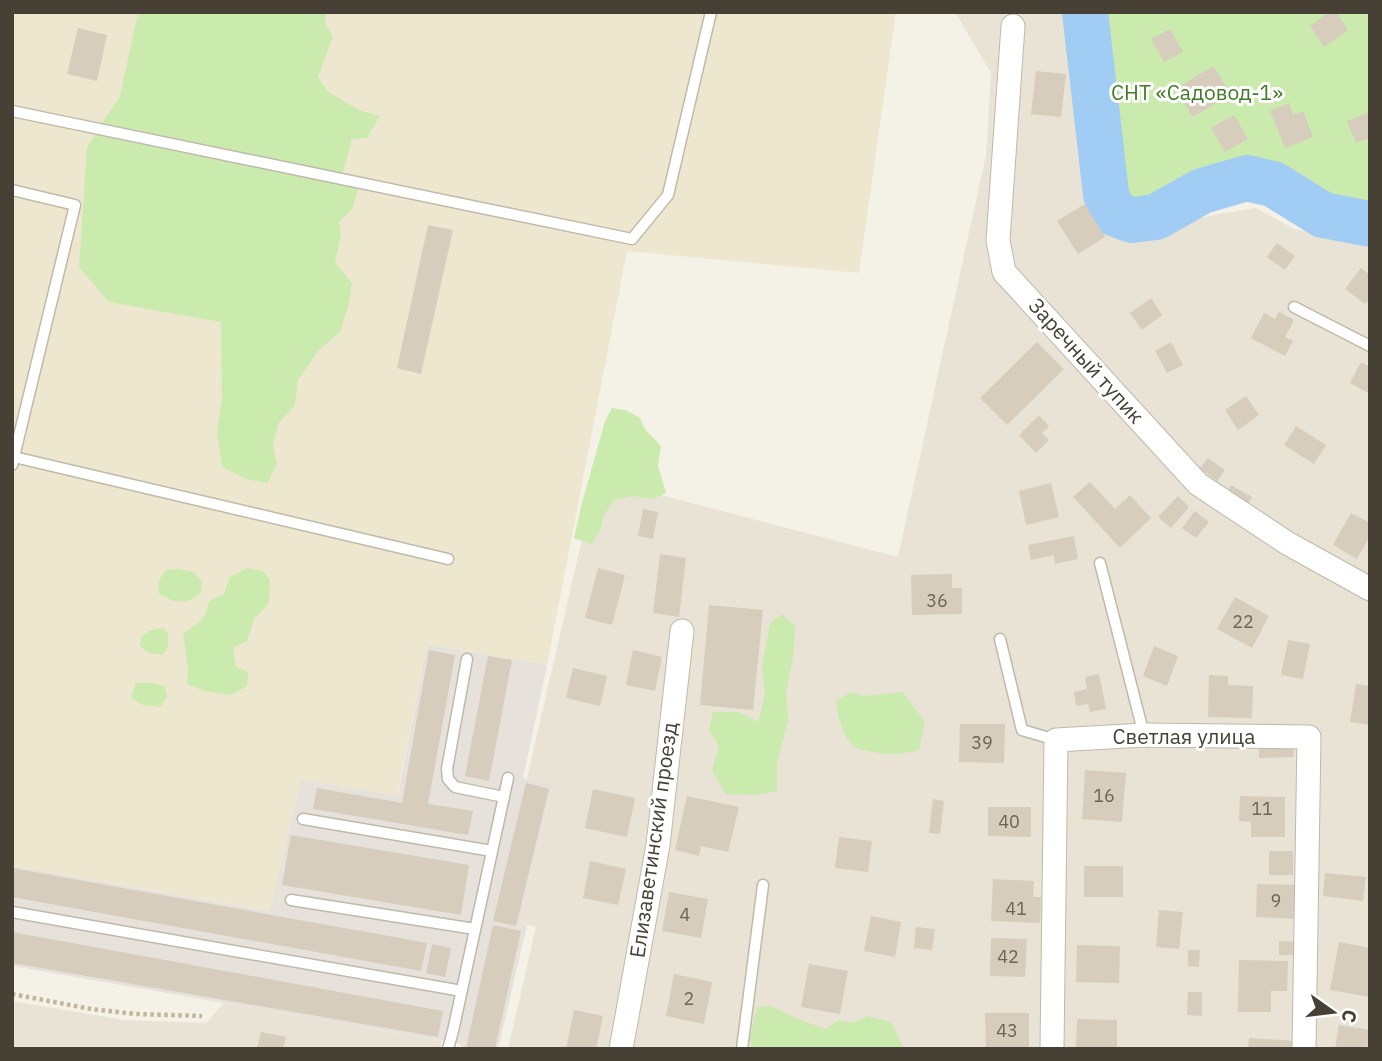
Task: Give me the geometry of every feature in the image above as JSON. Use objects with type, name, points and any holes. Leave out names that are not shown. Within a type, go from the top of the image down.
[{"type":"street","name":"Заречный тупик","points":[[1013,26],[998,240],[1004,272],[1198,484],[1287,543],[1370,589]]},
{"type":"street","name":"Елизаветинский проезд","points":[[621,1049],[658,845],[682,631]]},
{"type":"street","name":"Светлая улица","points":[[1056,740],[1144,735],[1309,737],[1304,1049]]},
{"type":"street","points":[[1052,1049],[1056,740]]},
{"type":"lane","points":[[12,111],[632,239],[668,195],[711,12]]},
{"type":"lane","points":[[12,190],[75,205],[13,461],[448,559]]},
{"type":"lane","points":[[1294,307],[1370,346]]},
{"type":"lane","points":[[1100,564],[1144,735]]},
{"type":"lane","points":[[1000,639],[1022,730],[1056,740]]},
{"type":"lane","points":[[467,659],[447,769],[448,779],[455,787],[504,797]]},
{"type":"lane","points":[[447,1049],[508,778]]},
{"type":"lane","points":[[303,820],[492,851]]},
{"type":"lane","points":[[743,1049],[763,885]]},
{"type":"lane","points":[[291,900],[475,929]]},
{"type":"lane","points":[[12,912],[461,991]]},
{"type":"path","points":[[12,994],[90,1009],[136,1014],[202,1016]]},
{"type":"shaded area","points":[[12,12],[896,12],[859,273],[627,251],[547,665],[427,644],[397,796],[301,779],[270,911],[12,866]]},
{"type":"shaded area","points":[[955,12],[1073,12],[1099,223],[1121,238],[1218,214],[1256,208],[1294,229],[1370,244],[1370,1049],[508,1049],[536,927],[520,922],[553,786],[526,783],[596,478],[898,557],[986,155],[991,73]]},
{"type":"shaded area","points":[[427,644],[547,665],[523,778],[553,785],[520,922],[527,925],[498,1049],[460,1049],[461,1044],[12,966],[12,866],[269,911],[301,779],[398,795]]},
{"type":"shaded area","points":[[12,1001],[124,1020],[206,1023],[224,1003],[442,1041],[440,1049],[12,1049]]},
{"type":"green space","points":[[138,12],[326,12],[325,23],[333,37],[318,77],[328,92],[361,111],[380,116],[367,138],[352,139],[341,179],[358,190],[353,208],[339,222],[341,235],[335,262],[352,283],[349,303],[340,332],[318,351],[298,380],[295,405],[278,424],[273,445],[277,464],[267,483],[246,479],[222,467],[217,432],[222,400],[221,322],[109,302],[79,267],[87,147],[120,96]]},
{"type":"green space","name":"СНТ «Садовод-1»","points":[[1103,12],[1370,12],[1370,211],[1342,204],[1261,167],[1223,168],[1160,197],[1131,198],[1117,180],[1120,131],[1103,31]]},
{"type":"green space","points":[[612,408],[625,410],[640,418],[644,428],[661,446],[658,466],[666,493],[653,499],[633,496],[614,500],[603,517],[601,528],[592,544],[574,538],[605,421]]},
{"type":"green space","points":[[247,568],[263,571],[270,580],[269,603],[254,619],[247,641],[233,648],[236,667],[248,672],[247,686],[231,695],[204,691],[187,684],[188,667],[183,633],[202,619],[210,602],[224,594],[230,577]]},
{"type":"green space","points":[[177,569],[193,572],[202,581],[201,593],[181,602],[159,594],[158,582],[165,571]]},
{"type":"green space","points":[[782,614],[795,626],[793,659],[786,691],[788,721],[777,762],[777,791],[757,795],[726,794],[712,771],[719,746],[709,730],[713,712],[739,712],[758,722],[765,694],[762,666],[770,623]]},
{"type":"green space","points":[[163,628],[168,634],[168,647],[163,655],[149,653],[140,646],[141,637],[151,630]]},
{"type":"green space","points":[[136,683],[165,686],[167,697],[160,707],[143,705],[131,698]]},
{"type":"green space","points":[[851,692],[864,696],[903,692],[925,722],[919,750],[885,754],[855,747],[839,720],[836,701]]},
{"type":"green space","points":[[771,1006],[825,1029],[839,1020],[854,1023],[867,1016],[891,1022],[904,1049],[752,1049],[750,1038],[757,1007]]},
{"type":"building","points":[[1329,12],[1336,12],[1348,30],[1324,47],[1310,26]]},
{"type":"building","points":[[78,28],[107,35],[97,81],[67,74]]},
{"type":"building","points":[[1170,29],[1183,52],[1164,62],[1151,39]]},
{"type":"building","points":[[1213,66],[1231,94],[1193,117],[1176,89]]},
{"type":"building","points":[[1036,71],[1066,74],[1061,117],[1031,114]]},
{"type":"building","points":[[1289,103],[1293,115],[1303,111],[1313,137],[1285,148],[1270,111]]},
{"type":"building","points":[[1370,112],[1370,138],[1356,143],[1347,121]]},
{"type":"building","points":[[1234,115],[1248,139],[1225,152],[1211,128]]},
{"type":"building","points":[[1085,204],[1105,237],[1078,254],[1057,221]]},
{"type":"building","points":[[428,225],[453,230],[421,374],[397,368]]},
{"type":"building","points":[[1277,243],[1295,256],[1285,270],[1267,257]]},
{"type":"building","points":[[1361,268],[1370,275],[1370,298],[1365,304],[1345,289]]},
{"type":"building","points":[[1151,298],[1162,315],[1142,330],[1130,313]]},
{"type":"building","points":[[1279,312],[1294,320],[1285,337],[1293,341],[1285,356],[1251,338],[1264,313],[1275,319]]},
{"type":"building","points":[[1037,342],[1064,369],[1007,425],[980,398]]},
{"type":"building","points":[[1171,342],[1183,365],[1167,373],[1155,351]]},
{"type":"building","points":[[1361,362],[1370,367],[1368,393],[1350,383]]},
{"type":"building","points":[[1246,396],[1259,415],[1238,430],[1225,410]]},
{"type":"building","points":[[1039,415],[1049,426],[1042,433],[1049,440],[1036,453],[1019,435]]},
{"type":"building","points":[[1296,426],[1326,445],[1314,464],[1284,445]]},
{"type":"building","points":[[1208,458],[1225,470],[1217,481],[1200,468]]},
{"type":"building","points":[[1090,482],[1115,509],[1130,495],[1151,518],[1120,548],[1073,497]]},
{"type":"building","points":[[1051,483],[1059,517],[1026,525],[1019,491]]},
{"type":"building","points":[[1231,485],[1252,497],[1247,506],[1227,494]]},
{"type":"building","points":[[1178,496],[1189,507],[1171,528],[1158,517]]},
{"type":"building","points":[[643,509],[658,512],[653,539],[638,536]]},
{"type":"building","points":[[1195,511],[1209,522],[1196,538],[1182,528]]},
{"type":"building","points":[[1351,513],[1370,523],[1370,536],[1357,559],[1333,545]]},
{"type":"building","points":[[1074,536],[1078,559],[1055,564],[1054,555],[1031,560],[1028,545]]},
{"type":"building","points":[[660,554],[686,558],[679,617],[653,613]]},
{"type":"building","points":[[598,568],[625,575],[612,625],[585,618]]},
{"type":"building","points":[[952,574],[952,588],[962,588],[962,614],[912,615],[911,575]]},
{"type":"building","points":[[1235,597],[1269,616],[1252,648],[1217,629]]},
{"type":"building","points":[[709,605],[763,610],[753,710],[700,705]]},
{"type":"building","points":[[1288,640],[1310,644],[1303,679],[1281,675]]},
{"type":"building","points":[[1154,646],[1178,656],[1167,686],[1143,676]]},
{"type":"building","points":[[429,650],[455,655],[428,804],[473,811],[468,835],[313,809],[317,788],[402,803]]},
{"type":"building","points":[[633,650],[662,657],[655,691],[626,685]]},
{"type":"building","points":[[488,656],[512,660],[489,781],[465,776]]},
{"type":"building","points":[[573,668],[607,676],[600,706],[566,698]]},
{"type":"building","points":[[1099,674],[1106,709],[1090,712],[1088,704],[1076,706],[1074,692],[1087,689],[1085,677]]},
{"type":"building","points":[[1209,675],[1228,676],[1228,685],[1253,686],[1252,718],[1208,717]]},
{"type":"building","points":[[1356,684],[1370,686],[1370,725],[1350,722]]},
{"type":"building","points":[[960,724],[1005,724],[1004,763],[959,762]]},
{"type":"building","points":[[1293,741],[1294,757],[1259,758],[1259,743]]},
{"type":"building","points":[[1085,770],[1126,773],[1122,822],[1082,819]]},
{"type":"building","points":[[526,783],[549,789],[516,926],[493,921]]},
{"type":"building","points":[[593,789],[635,798],[627,837],[585,828]]},
{"type":"building","points":[[687,796],[739,807],[728,852],[701,846],[699,856],[675,850]]},
{"type":"building","points":[[1240,796],[1285,797],[1285,837],[1251,837],[1251,822],[1239,821]]},
{"type":"building","points":[[933,799],[944,801],[940,834],[929,833]]},
{"type":"building","points":[[988,807],[1031,807],[1031,837],[988,836]]},
{"type":"building","points":[[291,835],[469,865],[461,915],[282,885]]},
{"type":"building","points":[[839,837],[872,841],[868,872],[835,868]]},
{"type":"building","points":[[1269,851],[1293,851],[1293,875],[1269,875]]},
{"type":"building","points":[[590,861],[626,869],[618,905],[583,898]]},
{"type":"building","points":[[1084,866],[1123,866],[1123,897],[1084,897]]},
{"type":"building","points":[[12,868],[427,943],[421,971],[12,897]]},
{"type":"building","points":[[1325,873],[1366,877],[1363,901],[1323,896]]},
{"type":"building","points":[[993,879],[1034,881],[1033,897],[1041,897],[1040,923],[991,921]]},
{"type":"building","points":[[1257,884],[1295,885],[1294,919],[1256,917]]},
{"type":"building","points":[[669,892],[708,899],[701,938],[662,931]]},
{"type":"building","points":[[1159,910],[1183,912],[1179,949],[1156,947]]},
{"type":"building","points":[[871,916],[901,922],[895,957],[864,951]]},
{"type":"building","points":[[493,925],[521,931],[495,1049],[466,1049]]},
{"type":"building","points":[[916,927],[935,929],[932,950],[914,948]]},
{"type":"building","points":[[12,932],[443,1011],[438,1037],[12,963]]},
{"type":"building","points":[[991,938],[1027,939],[1025,977],[990,976]]},
{"type":"building","points":[[1279,941],[1298,942],[1298,955],[1279,955]]},
{"type":"building","points":[[1339,942],[1370,948],[1370,997],[1330,990]]},
{"type":"building","points":[[432,944],[451,948],[445,977],[426,973]]},
{"type":"building","points":[[1077,945],[1120,946],[1119,983],[1076,982]]},
{"type":"building","points":[[1188,950],[1200,950],[1199,967],[1188,966]]},
{"type":"building","points":[[1239,960],[1288,961],[1287,991],[1271,991],[1271,1012],[1238,1012]]},
{"type":"building","points":[[809,964],[848,971],[840,1014],[801,1007]]},
{"type":"building","points":[[674,974],[712,982],[704,1024],[666,1016]]},
{"type":"building","points":[[1188,992],[1202,992],[1202,1016],[1187,1015]]},
{"type":"building","points":[[574,1010],[603,1016],[596,1049],[566,1049]]},
{"type":"building","points":[[985,1013],[1029,1013],[1029,1049],[986,1049]]},
{"type":"building","points":[[1077,1019],[1117,1020],[1117,1049],[1076,1049]]},
{"type":"building","points":[[1339,1025],[1370,1030],[1367,1049],[1335,1049]]},
{"type":"building","points":[[261,1032],[286,1037],[283,1049],[257,1049]]},
{"type":"building","points":[[1249,1038],[1296,1041],[1296,1049],[1248,1049]]},
{"type":"waterway","points":[[1085,12],[1106,194],[1113,213],[1132,220],[1156,217],[1202,191],[1247,178],[1273,184],[1323,215],[1370,224]]}]
